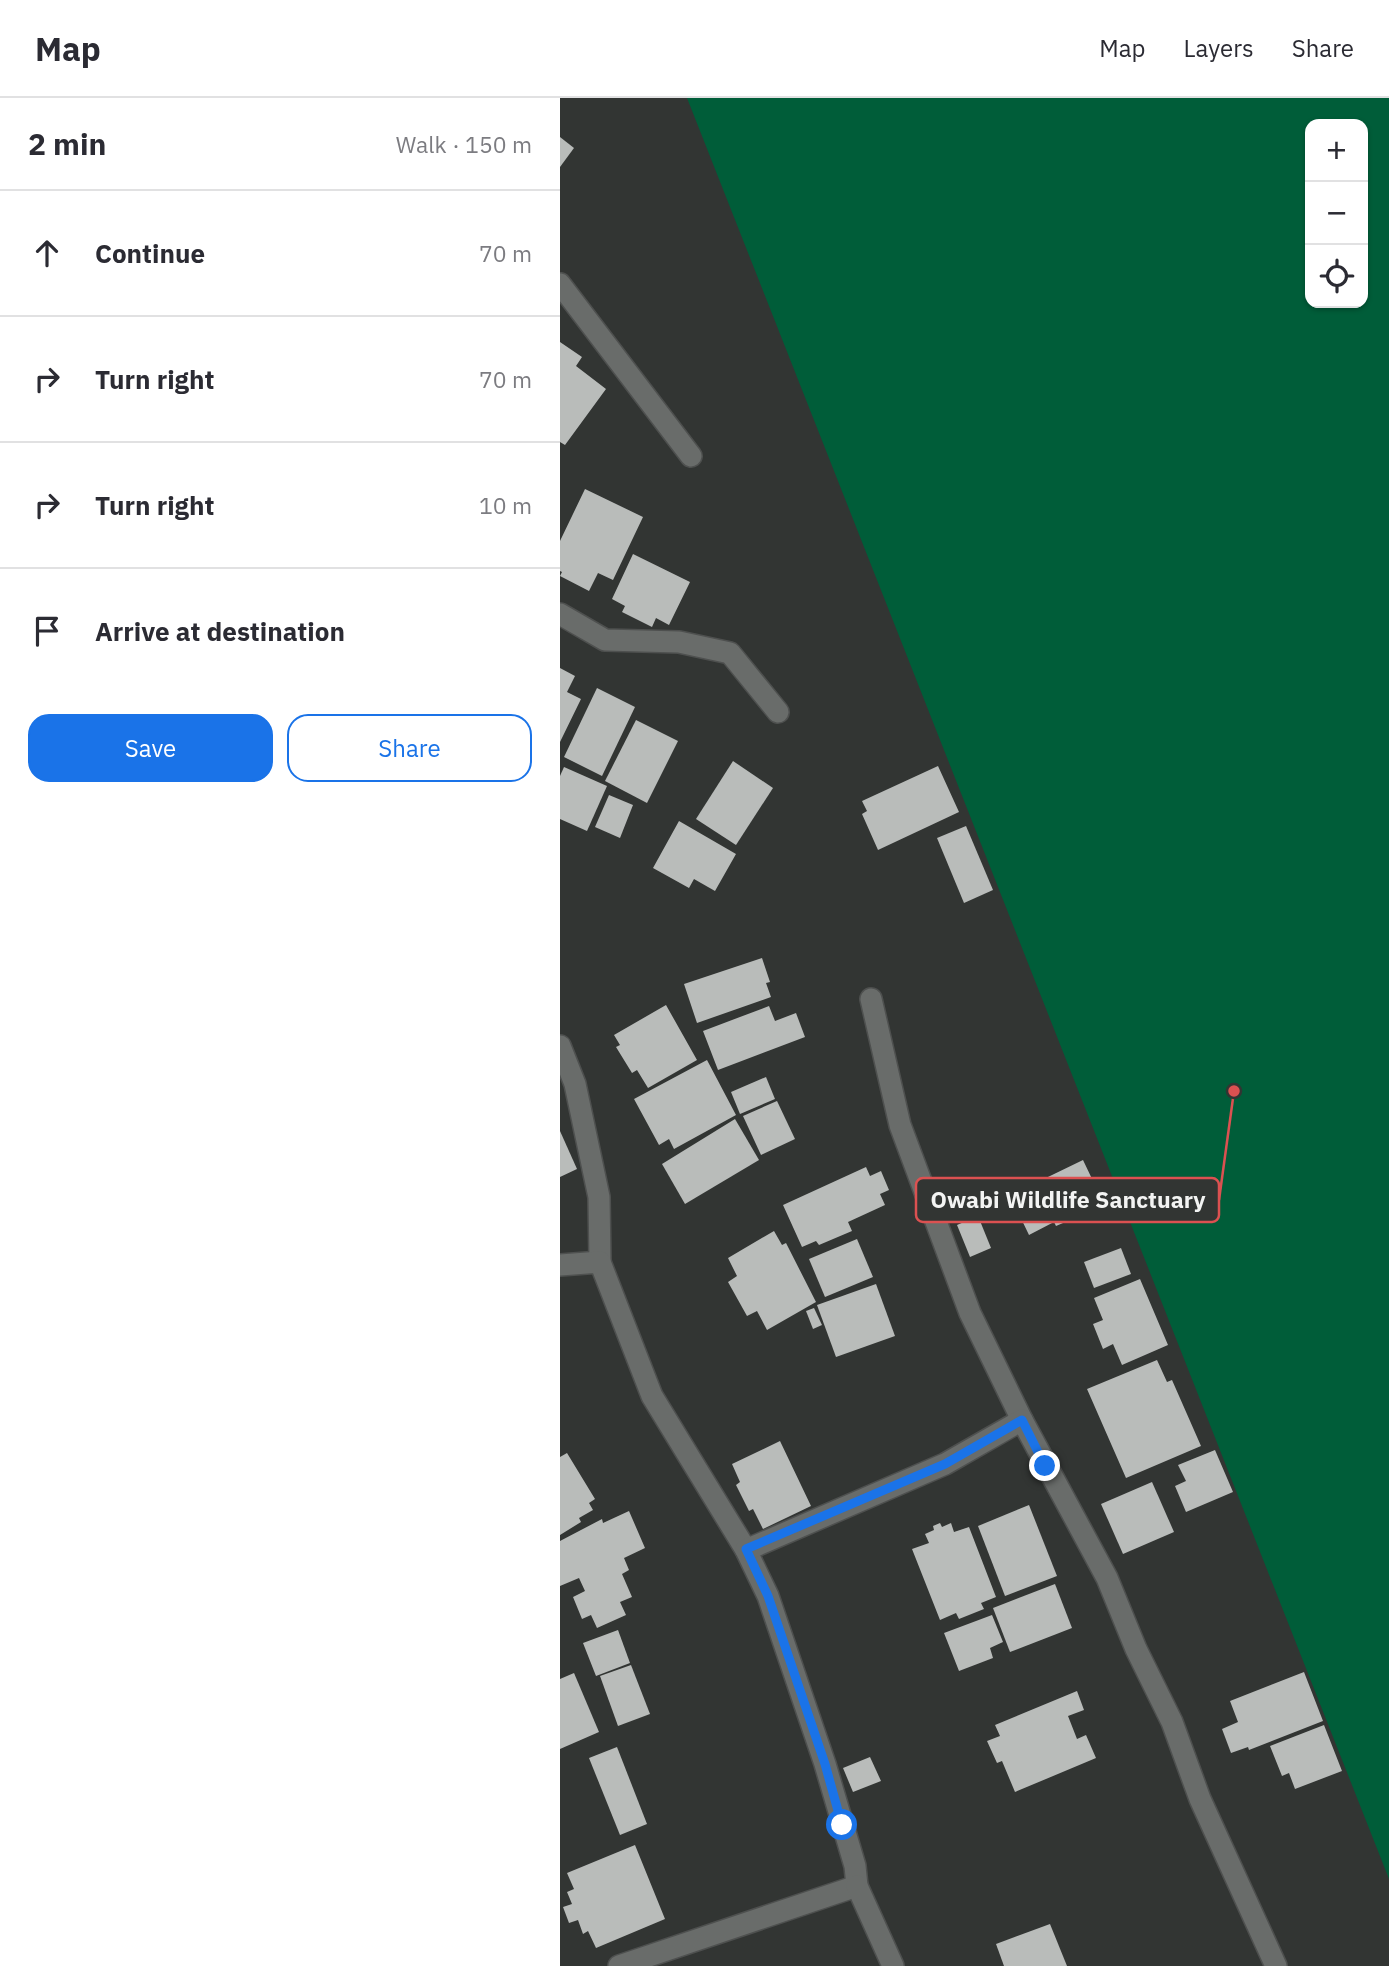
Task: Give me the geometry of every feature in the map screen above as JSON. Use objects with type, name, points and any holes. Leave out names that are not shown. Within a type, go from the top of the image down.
[{"type":"street","points":[[560,284],[691,456]]},
{"type":"street","points":[[560,614],[605,640],[679,642],[730,653],[778,712]]},
{"type":"street","points":[[871,999],[900,1125],[970,1313],[1022,1420],[1107,1578],[1136,1649],[1172,1722],[1200,1798],[1276,1966]]},
{"type":"street","points":[[560,1046],[575,1084],[599,1197],[600,1262],[652,1396],[746,1549],[768,1596],[825,1764],[855,1866],[858,1886],[893,1966]]},
{"type":"street","points":[[560,1265],[600,1262]]},
{"type":"street","points":[[746,1549],[945,1464],[1022,1420]]},
{"type":"street","points":[[618,1966],[858,1886]]},
{"type":"green space","points":[[687,98],[1389,98],[1389,1879]]},
{"type":"building","points":[[560,137],[574,148],[560,167]]},
{"type":"building","points":[[560,342],[582,357],[576,366],[606,389],[565,445],[560,442]]},
{"type":"building","points":[[585,489],[643,517],[613,580],[598,573],[589,591],[560,576],[560,541]]},
{"type":"building","points":[[633,554],[690,582],[669,625],[656,618],[652,627],[622,612],[625,606],[612,599]]},
{"type":"building","points":[[560,668],[575,676],[567,692],[581,699],[560,742]]},
{"type":"building","points":[[597,688],[635,707],[602,776],[564,757]]},
{"type":"building","points":[[636,720],[678,741],[647,803],[605,781]]},
{"type":"building","points":[[733,761],[773,788],[736,845],[696,819]]},
{"type":"building","points":[[938,766],[959,812],[878,850],[862,814],[867,811],[862,801]]},
{"type":"building","points":[[564,767],[607,786],[587,831],[560,819],[560,776]]},
{"type":"building","points":[[609,795],[633,805],[620,838],[595,827]]},
{"type":"building","points":[[679,821],[736,854],[715,891],[694,879],[689,888],[653,868]]},
{"type":"building","points":[[966,826],[993,890],[964,903],[937,838]]},
{"type":"building","points":[[762,958],[770,982],[766,983],[771,997],[697,1023],[684,984]]},
{"type":"building","points":[[666,1005],[697,1060],[648,1088],[637,1070],[632,1073],[616,1047],[620,1045],[614,1035]]},
{"type":"building","points":[[769,1006],[775,1021],[796,1013],[805,1037],[718,1070],[703,1031]]},
{"type":"building","points":[[707,1060],[736,1115],[674,1149],[669,1139],[659,1145],[634,1099]]},
{"type":"building","points":[[766,1077],[775,1099],[740,1114],[731,1092]]},
{"type":"building","points":[[777,1101],[795,1139],[761,1155],[743,1116]]},
{"type":"building","points":[[735,1119],[759,1160],[685,1204],[662,1164]]},
{"type":"building","points":[[560,1131],[577,1169],[560,1177]]},
{"type":"building","points":[[1083,1160],[1104,1204],[1087,1212],[1084,1208],[1075,1212],[1077,1217],[1056,1226],[1054,1222],[1029,1235],[1016,1208],[1024,1203],[1019,1191]]},
{"type":"building","points":[[866,1167],[870,1176],[881,1171],[889,1190],[880,1194],[885,1205],[848,1222],[852,1231],[819,1245],[816,1241],[802,1247],[783,1205]]},
{"type":"building","points":[[978,1216],[991,1248],[970,1257],[957,1225]]},
{"type":"building","points":[[774,1231],[782,1245],[786,1243],[816,1302],[767,1330],[757,1311],[747,1316],[728,1282],[737,1276],[728,1258]]},
{"type":"building","points":[[857,1239],[873,1277],[825,1297],[809,1259]]},
{"type":"building","points":[[1121,1248],[1131,1274],[1094,1288],[1084,1262]]},
{"type":"building","points":[[1140,1279],[1168,1345],[1122,1365],[1113,1344],[1103,1349],[1093,1324],[1103,1320],[1094,1298]]},
{"type":"building","points":[[876,1284],[895,1336],[836,1357],[817,1305]]},
{"type":"building","points":[[814,1308],[822,1325],[813,1329],[806,1311]]},
{"type":"building","points":[[1157,1360],[1167,1382],[1172,1380],[1201,1446],[1126,1478],[1087,1389]]},
{"type":"building","points":[[780,1441],[811,1506],[763,1529],[753,1509],[749,1511],[736,1485],[740,1482],[732,1464]]},
{"type":"building","points":[[1215,1450],[1233,1492],[1186,1512],[1175,1486],[1186,1481],[1178,1465]]},
{"type":"building","points":[[567,1453],[595,1499],[589,1503],[593,1510],[579,1518],[581,1522],[560,1535],[560,1457]]},
{"type":"building","points":[[1152,1482],[1174,1532],[1123,1554],[1101,1504]]},
{"type":"building","points":[[1029,1505],[1057,1576],[1005,1596],[978,1526]]},
{"type":"building","points":[[629,1511],[645,1548],[624,1558],[629,1570],[622,1574],[632,1597],[620,1602],[626,1615],[597,1628],[591,1615],[582,1619],[573,1597],[585,1591],[579,1578],[560,1586],[560,1541],[602,1519],[603,1523]]},
{"type":"building","points":[[940,1523],[942,1527],[951,1523],[954,1532],[969,1527],[996,1597],[981,1603],[984,1609],[959,1619],[956,1613],[940,1620],[912,1549],[929,1543],[925,1534]]},
{"type":"building","points":[[1055,1584],[1072,1628],[1010,1652],[993,1608]]},
{"type":"building","points":[[992,1615],[1003,1642],[990,1648],[993,1658],[959,1671],[944,1633]]},
{"type":"building","points":[[618,1630],[630,1663],[596,1676],[583,1643]]},
{"type":"building","points":[[631,1665],[650,1714],[618,1726],[600,1676]]},
{"type":"building","points":[[1304,1672],[1323,1721],[1249,1750],[1248,1747],[1231,1753],[1222,1729],[1238,1722],[1230,1701]]},
{"type":"building","points":[[574,1673],[599,1732],[560,1749],[560,1679]]},
{"type":"building","points":[[1077,1691],[1084,1710],[1068,1716],[1077,1739],[1086,1735],[1096,1758],[1015,1792],[1002,1761],[997,1763],[987,1741],[1000,1736],[995,1725]]},
{"type":"building","points":[[1324,1725],[1342,1771],[1295,1789],[1289,1773],[1282,1776],[1270,1746]]},
{"type":"building","points":[[617,1747],[647,1824],[620,1835],[589,1758]]},
{"type":"building","points":[[870,1757],[881,1781],[853,1792],[843,1768]]},
{"type":"building","points":[[635,1845],[665,1919],[596,1948],[588,1931],[583,1934],[578,1920],[569,1923],[563,1907],[572,1904],[567,1892],[574,1889],[567,1873]]},
{"type":"building","points":[[1050,1924],[1067,1966],[1004,1966],[996,1944]]},
{"type":"place","name":"Owabi Wildlife Sanctuary","points":[[1234,1091]]},
{"type":"route","points":[[842,1825],[825,1764],[768,1596],[746,1549],[945,1464],[1022,1420],[1045,1466]]}]
